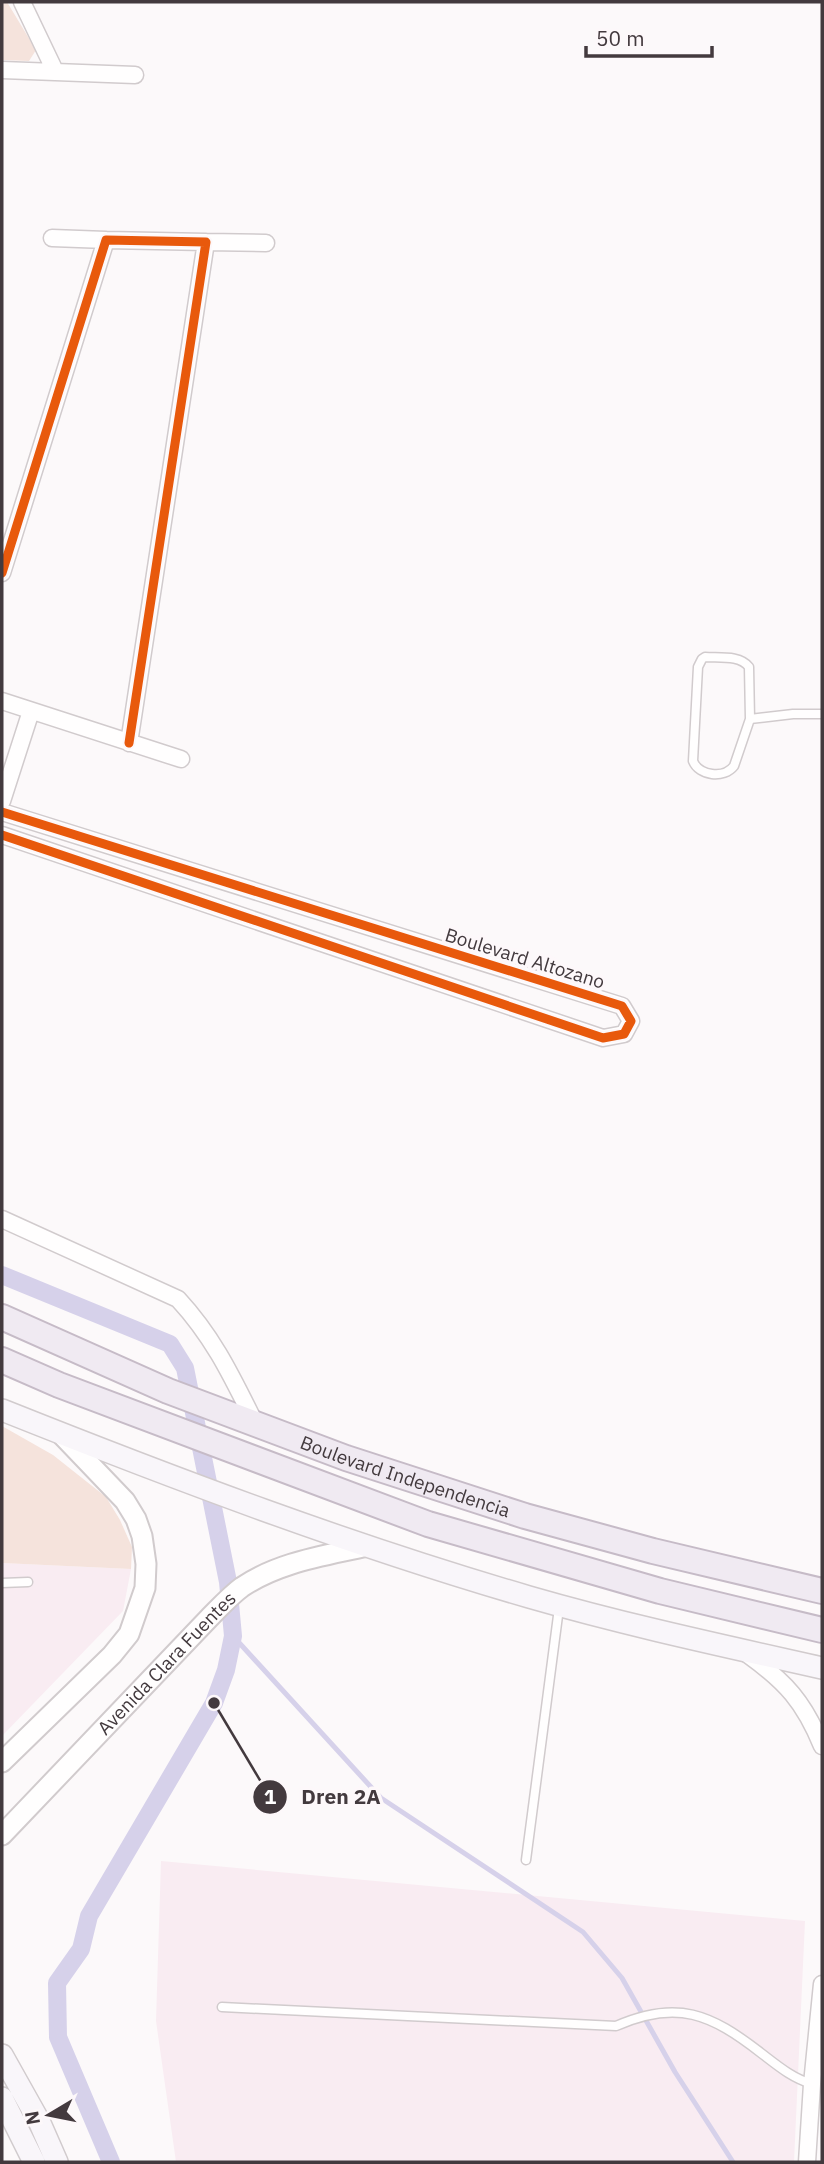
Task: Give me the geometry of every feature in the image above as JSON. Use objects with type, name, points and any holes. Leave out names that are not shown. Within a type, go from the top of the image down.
[{"type":"highway","name":"Boulevard Independencia","points":[[2,1317],[168,1391],[346,1458],[525,1516],[653,1551],[822,1591]]},
{"type":"highway","name":"Boulevard Independencia","points":[[2,1360],[59,1385],[428,1524],[660,1591],[822,1630]]},
{"type":"main road","points":[[2,1410],[189,1483],[367,1546],[468,1578],[642,1628],[822,1668]]},
{"type":"main road","points":[[2,2055],[57,2162]]},
{"type":"main road","points":[[2,2098],[34,2162]]},
{"type":"street","points":[[22,2],[55,71]]},
{"type":"street","points":[[2,70],[135,75]]},
{"type":"street","points":[[52,238],[265,243]]},
{"type":"street","points":[[2,573],[106,240]]},
{"type":"street","points":[[129,743],[206,242]]},
{"type":"street","points":[[2,701],[181,759]]},
{"type":"street","points":[[2,801],[31,711]]},
{"type":"street","name":"Boulevard Altozano","points":[[2,812],[622,1006],[631,1021],[624,1034],[603,1038],[2,835]]},
{"type":"street","points":[[2,1219],[178,1299],[197,1320],[221,1355],[255,1423]]},
{"type":"street","points":[[2,1762],[130,1634],[145,1588],[146,1564],[142,1536],[136,1519],[112,1486],[59,1432]]},
{"type":"street","name":"Avenida Clara Fuentes","points":[[2,1835],[240,1589],[263,1575],[300,1561],[367,1546]]},
{"type":"street","points":[[743,1650],[771,1671],[793,1693],[822,1746]]},
{"type":"street","points":[[807,2162],[822,1984]]},
{"type":"lane","points":[[702,659],[740,659],[747,663],[750,719],[730,771],[702,773],[696,769],[692,761],[698,667],[702,659]]},
{"type":"lane","points":[[750,719],[822,714]]},
{"type":"lane","points":[[2,1583],[28,1582]]},
{"type":"lane","points":[[526,1860],[559,1605]]},
{"type":"lane","points":[[222,2007],[592,2026],[616,2026],[654,2012],[701,2015],[740,2037],[795,2079],[812,2084]]},
{"type":"shaded area","points":[[2,2],[7,2],[36,50],[29,61],[2,60]]},
{"type":"shaded area","points":[[2,1426],[53,1455],[106,1497],[132,1547],[131,1569],[2,1563]]},
{"type":"shaded area","points":[[2,1563],[131,1569],[123,1611],[2,1736]]},
{"type":"shaded area","points":[[161,1861],[805,1921],[794,2162],[176,2162],[156,2021]]},
{"type":"waterway","points":[[2,1275],[170,1344],[185,1368],[228,1582],[233,1636],[226,1670],[214,1703],[89,1916],[81,1949],[57,1983],[58,2037],[111,2162]]},
{"type":"waterway","points":[[233,1636],[381,1798],[583,1932],[622,1978],[675,2072],[733,2162]]},
{"type":"cycle path","points":[[2,573],[106,240],[206,242],[129,743]]},
{"type":"cycle path","points":[[2,812],[622,1006],[631,1021],[624,1034],[603,1038],[2,835]]},
{"type":"place","name":"Dren 2A","points":[[214,1703]]}]
